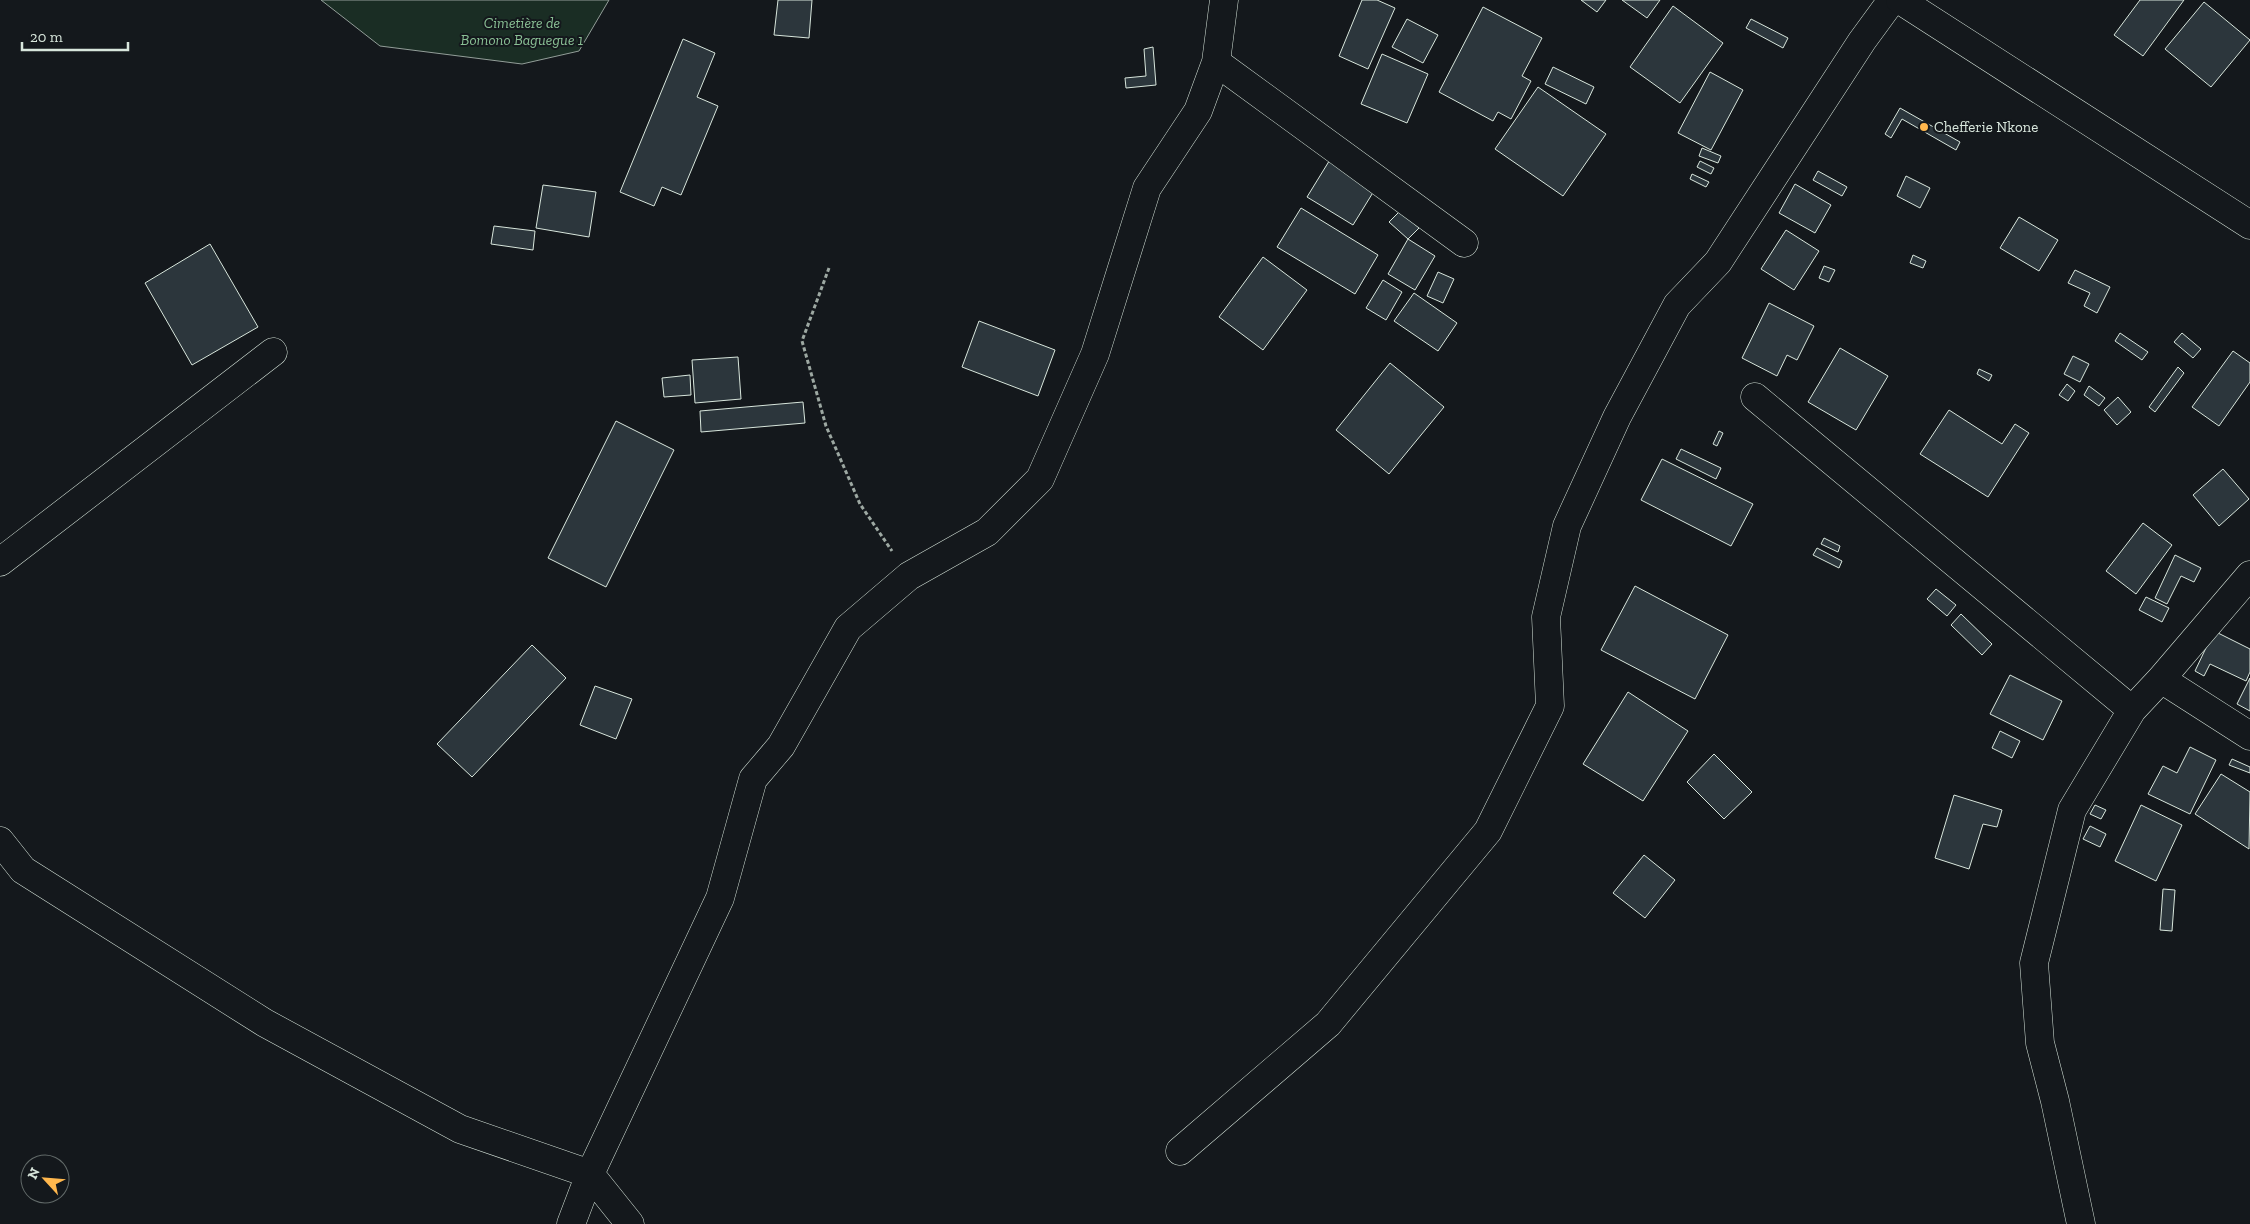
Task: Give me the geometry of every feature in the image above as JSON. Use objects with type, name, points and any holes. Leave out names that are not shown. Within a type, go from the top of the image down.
[{"type":"main road","points":[[571,1224],[590,1174],[720,898],[753,779],[781,746],[848,628],[909,576],[987,532],[1040,478],[1095,354],[1147,188],[1198,111],[1216,62],[1224,0]]},
{"type":"main road","points":[[1180,1151],[1328,1024],[1488,831],[1550,706],[1546,617],[1567,526],[1617,417],[1677,305],[1718,262],[1862,41],[1892,0]]},
{"type":"main road","points":[[1900,0],[2250,224]]},
{"type":"main road","points":[[1216,62],[1464,243]]},
{"type":"main road","points":[[0,562],[272,352]]},
{"type":"main road","points":[[1755,397],[2132,710]]},
{"type":"main road","points":[[2081,1224],[2055,1101],[2040,1043],[2034,963],[2072,810],[2132,710],[2250,575]]},
{"type":"main road","points":[[2161,679],[2250,736]]},
{"type":"main road","points":[[0,841],[23,870],[265,1023],[460,1129],[590,1174],[630,1224]]},
{"type":"path","points":[[829,268],[802,341],[826,426],[860,504],[909,576]]},
{"type":"green space","name":"Cimetière de Bomono Baguegue 1","points":[[321,0],[609,0],[579,51],[522,64],[380,46]]},
{"type":"building","points":[[778,0],[812,0],[809,38],[774,35]]},
{"type":"building","points":[[1362,0],[1377,0],[1395,8],[1368,69],[1339,56]]},
{"type":"building","points":[[1581,0],[1606,0],[1597,12]]},
{"type":"building","points":[[1622,0],[1660,0],[1647,18]]},
{"type":"building","points":[[2140,0],[2184,0],[2143,56],[2114,35]]},
{"type":"building","points":[[2204,2],[2250,40],[2211,87],[2165,49]]},
{"type":"building","points":[[1673,6],[1723,43],[1680,103],[1630,67]]},
{"type":"building","points":[[1483,7],[1542,38],[1522,76],[1531,81],[1511,119],[1498,112],[1493,121],[1439,92]]},
{"type":"building","points":[[1407,19],[1438,35],[1423,63],[1392,47]]},
{"type":"building","points":[[1751,19],[1788,38],[1783,48],[1746,28]]},
{"type":"building","points":[[683,39],[715,53],[697,97],[718,106],[681,195],[662,187],[654,206],[620,192]]},
{"type":"building","points":[[1153,47],[1156,85],[1126,88],[1125,78],[1146,76],[1144,49]]},
{"type":"building","points":[[1382,54],[1428,74],[1407,123],[1361,104]]},
{"type":"building","points":[[1553,67],[1594,87],[1586,104],[1545,84]]},
{"type":"building","points":[[1710,72],[1743,90],[1711,150],[1678,133]]},
{"type":"building","points":[[1538,87],[1606,134],[1563,196],[1495,149]]},
{"type":"building","name":"Chefferie Nkone","points":[[1900,108],[1960,142],[1956,150],[1902,119],[1891,138],[1885,134]]},
{"type":"building","points":[[1702,148],[1721,156],[1718,163],[1699,156]]},
{"type":"building","points":[[1331,158],[1377,186],[1353,225],[1307,197]]},
{"type":"building","points":[[1700,161],[1714,168],[1711,174],[1697,167]]},
{"type":"building","points":[[1818,171],[1847,187],[1842,196],[1813,180]]},
{"type":"building","points":[[1692,174],[1709,182],[1706,187],[1690,179]]},
{"type":"building","points":[[1906,176],[1930,188],[1920,208],[1897,196]]},
{"type":"building","points":[[1795,184],[1831,205],[1815,233],[1779,213]]},
{"type":"building","points":[[543,185],[596,192],[589,237],[536,228]]},
{"type":"building","points":[[1301,208],[1378,255],[1355,294],[1277,247]]},
{"type":"building","points":[[1400,211],[1419,228],[1408,239],[1389,222]]},
{"type":"building","points":[[2019,217],[2058,240],[2039,271],[2000,248]]},
{"type":"building","points":[[494,226],[535,231],[533,250],[491,244]]},
{"type":"building","points":[[1786,230],[1819,251],[1794,290],[1761,269]]},
{"type":"building","points":[[1408,239],[1435,256],[1415,290],[1388,274]]},
{"type":"building","points":[[210,244],[258,327],[192,365],[145,283]]},
{"type":"building","points":[[1913,255],[1926,261],[1923,268],[1910,263]]},
{"type":"building","points":[[1263,257],[1307,290],[1263,350],[1219,317]]},
{"type":"building","points":[[1824,266],[1835,270],[1829,282],[1819,278]]},
{"type":"building","points":[[2075,270],[2110,287],[2097,313],[2084,306],[2090,293],[2068,283]]},
{"type":"building","points":[[1438,272],[1454,279],[1443,303],[1427,296]]},
{"type":"building","points":[[1383,280],[1402,292],[1386,320],[1366,308]]},
{"type":"building","points":[[1414,293],[1457,323],[1438,351],[1394,321]]},
{"type":"building","points":[[1769,303],[1814,326],[1797,360],[1787,355],[1777,376],[1742,358]]},
{"type":"building","points":[[979,321],[1055,350],[1038,396],[962,367]]},
{"type":"building","points":[[2120,333],[2148,352],[2142,360],[2115,341]]},
{"type":"building","points":[[2182,333],[2201,349],[2193,358],[2174,342]]},
{"type":"building","points":[[1840,348],[1888,376],[1856,430],[1808,402]]},
{"type":"building","points":[[2233,351],[2250,363],[2250,382],[2219,426],[2192,407]]},
{"type":"building","points":[[2073,356],[2089,364],[2080,382],[2064,374]]},
{"type":"building","points":[[738,357],[741,399],[695,403],[692,360]]},
{"type":"building","points":[[1390,363],[1444,407],[1389,474],[1336,430]]},
{"type":"building","points":[[2178,367],[2184,373],[2155,412],[2149,407]]},
{"type":"building","points":[[1979,369],[1992,375],[1989,381],[1977,374]]},
{"type":"building","points":[[690,375],[691,395],[664,397],[662,378]]},
{"type":"building","points":[[2067,384],[2075,391],[2068,401],[2059,395]]},
{"type":"building","points":[[2089,386],[2105,398],[2099,406],[2084,395]]},
{"type":"building","points":[[2118,397],[2131,412],[2117,425],[2104,410]]},
{"type":"building","points":[[803,402],[805,423],[701,432],[700,411]]},
{"type":"building","points":[[1949,410],[2002,444],[2015,424],[2029,433],[1988,497],[1920,454]]},
{"type":"building","points":[[616,421],[674,450],[606,587],[548,558]]},
{"type":"building","points":[[1719,431],[1723,433],[1717,446],[1713,444]]},
{"type":"building","points":[[1681,449],[1721,468],[1716,479],[1676,459]]},
{"type":"building","points":[[1662,459],[1753,504],[1731,546],[1641,500]]},
{"type":"building","points":[[2223,469],[2249,499],[2219,526],[2193,495]]},
{"type":"building","points":[[2143,523],[2172,545],[2136,594],[2106,571]]},
{"type":"building","points":[[1824,538],[1840,546],[1838,552],[1821,544]]},
{"type":"building","points":[[1817,548],[1842,561],[1839,568],[1813,555]]},
{"type":"building","points":[[2175,555],[2201,568],[2194,582],[2181,576],[2167,604],[2155,598]]},
{"type":"building","points":[[1635,586],[1728,635],[1695,699],[1601,650]]},
{"type":"building","points":[[1936,589],[1956,605],[1947,616],[1927,599]]},
{"type":"building","points":[[2146,597],[2169,608],[2162,622],[2139,610]]},
{"type":"building","points":[[1961,614],[1992,644],[1982,655],[1951,625]]},
{"type":"building","points":[[2214,631],[2250,649],[2250,672],[2246,681],[2210,664],[2204,676],[2195,671]]},
{"type":"building","points":[[532,645],[566,678],[472,777],[437,744]]},
{"type":"building","points":[[2010,675],[2062,701],[2043,740],[1990,714]]},
{"type":"building","points":[[2250,678],[2250,711],[2237,704]]},
{"type":"building","points":[[595,686],[632,699],[616,739],[580,725]]},
{"type":"building","points":[[1628,692],[1688,731],[1643,801],[1583,764]]},
{"type":"building","points":[[2000,731],[2020,741],[2012,758],[1992,748]]},
{"type":"building","points":[[2190,747],[2216,760],[2190,814],[2148,794],[2163,766],[2177,773]]},
{"type":"building","points":[[1714,754],[1752,792],[1724,819],[1687,782]]},
{"type":"building","points":[[2232,759],[2250,767],[2250,773],[2229,765]]},
{"type":"building","points":[[2221,774],[2250,792],[2249,849],[2195,814]]},
{"type":"building","points":[[1954,795],[2002,810],[1997,827],[1983,824],[1969,869],[1935,858]]},
{"type":"building","points":[[2095,805],[2106,810],[2101,819],[2090,814]]},
{"type":"building","points":[[2141,805],[2182,825],[2156,881],[2115,861]]},
{"type":"building","points":[[2090,826],[2106,834],[2100,847],[2083,839]]},
{"type":"building","points":[[1644,855],[1675,880],[1645,918],[1613,893]]},
{"type":"building","points":[[2163,889],[2175,890],[2172,931],[2160,930]]},
{"type":"place","name":"Chefferie Nkone","points":[[1924,127]]}]
